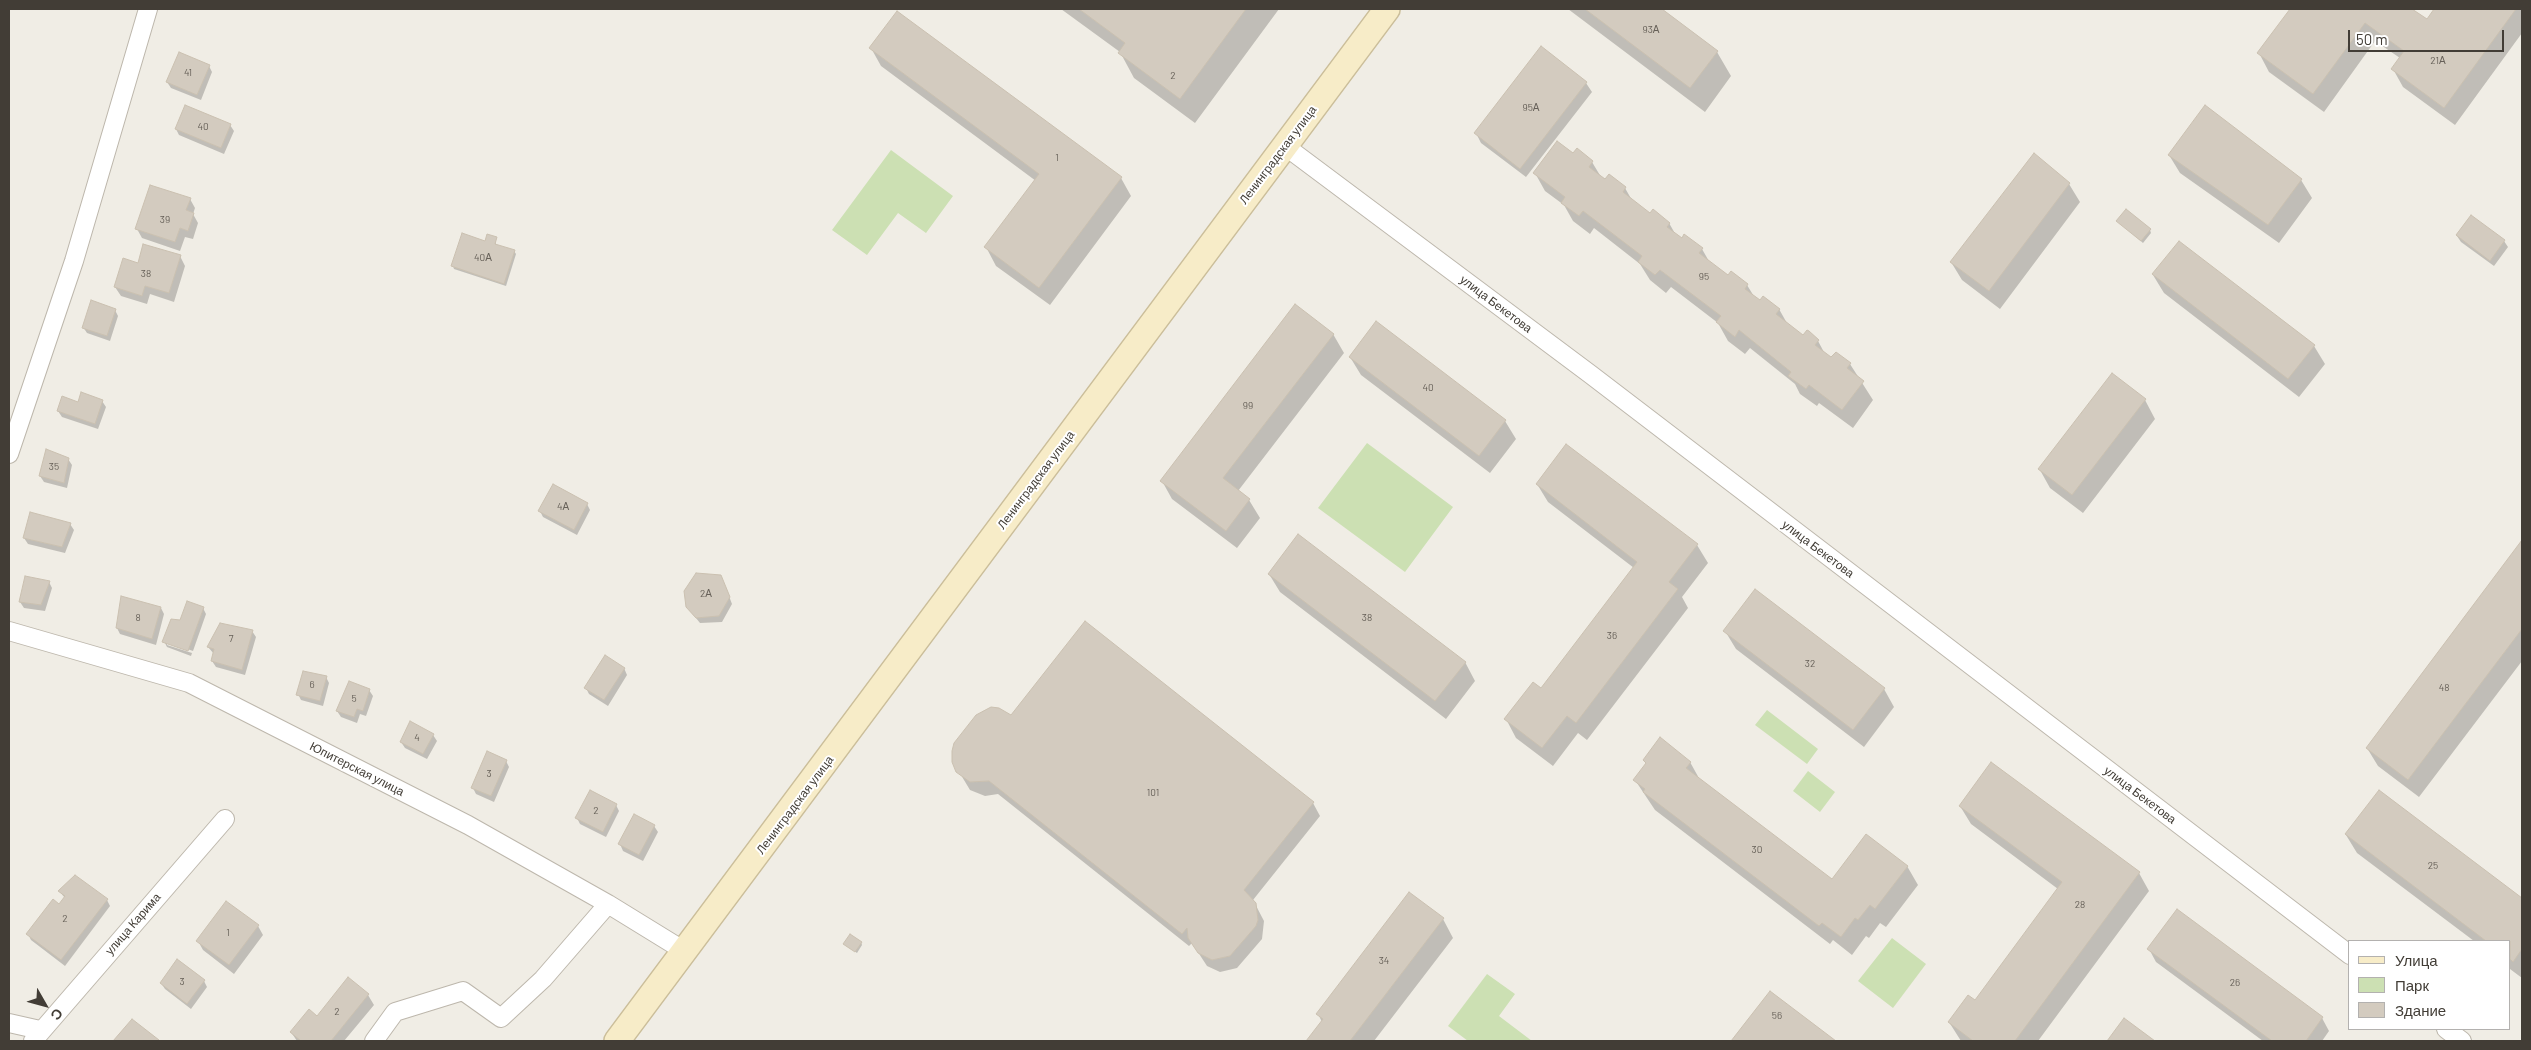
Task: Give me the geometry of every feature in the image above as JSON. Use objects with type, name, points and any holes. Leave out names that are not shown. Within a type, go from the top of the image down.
[{"type":"street","points":[[9,454],[74,261],[148,9]]},
{"type":"street","name":"Ленинградская улица","points":[[617,1041],[686,952],[1387,9]]},
{"type":"street","name":"улица Бекетова","points":[[1285,146],[1590,374],[2348,953]]},
{"type":"street","name":"Юпитерская улица","points":[[9,632],[189,683],[468,825],[608,904],[686,952]]},
{"type":"street","name":"улица Карима","points":[[9,1023],[36,1035],[225,819]]},
{"type":"street","points":[[374,1041],[396,1012],[463,991],[501,1018],[543,979],[608,904]]},
{"type":"street","points":[[2447,1030],[2462,1041]]},
{"type":"green space","points":[[891,150],[953,196],[926,233],[898,213],[867,255],[832,230]]},
{"type":"green space","points":[[1367,443],[1453,507],[1405,572],[1318,508]]},
{"type":"green space","points":[[1767,710],[1818,749],[1807,764],[1755,725]]},
{"type":"green space","points":[[1808,771],[1835,792],[1820,812],[1793,791]]},
{"type":"green space","points":[[1892,938],[1926,964],[1893,1008],[1858,981]]},
{"type":"green space","points":[[1487,974],[1515,994],[1499,1016],[1532,1041],[1468,1041],[1448,1026]]},
{"type":"building","points":[[1079,9],[1246,9],[1180,99],[1118,53],[1125,43]]},
{"type":"building","points":[[1585,9],[1662,9],[1718,51],[1690,88]]},
{"type":"building","points":[[2290,9],[2412,9],[2427,19],[2434,9],[2516,9],[2444,108],[2391,69],[2404,51],[2365,23],[2313,94],[2257,53]]},
{"type":"building","points":[[897,11],[1122,177],[1039,288],[984,247],[1039,174],[869,48]]},
{"type":"building","points":[[1541,46],[1587,82],[1520,169],[1474,133]]},
{"type":"building","points":[[179,52],[210,65],[197,95],[166,82]]},
{"type":"building","points":[[185,105],[231,124],[221,148],[175,129]]},
{"type":"building","points":[[2205,105],[2302,179],[2268,225],[2168,155]]},
{"type":"building","points":[[1557,141],[1573,153],[1577,148],[1593,161],[1589,167],[1605,179],[1609,174],[1626,187],[1623,192],[1650,213],[1653,209],[1670,223],[1667,227],[1682,238],[1684,234],[1703,248],[1699,253],[1728,275],[1731,271],[1748,284],[1745,289],[1760,300],[1763,296],[1780,309],[1776,314],[1803,335],[1807,330],[1809,331],[1819,340],[1815,345],[1831,357],[1836,352],[1851,363],[1847,368],[1864,381],[1842,410],[1809,385],[1806,389],[1788,376],[1791,372],[1739,330],[1735,337],[1716,322],[1721,316],[1660,270],[1655,275],[1638,262],[1642,256],[1583,211],[1579,216],[1561,203],[1565,197],[1533,173]]},
{"type":"building","points":[[2034,153],[2070,183],[1989,291],[1950,262]]},
{"type":"building","points":[[150,185],[191,198],[186,210],[194,213],[188,231],[180,228],[175,242],[135,229]]},
{"type":"building","points":[[2126,209],[2151,229],[2141,241],[2116,221]]},
{"type":"building","points":[[2471,215],[2505,240],[2490,261],[2456,235]]},
{"type":"building","points":[[462,233],[485,241],[487,234],[497,237],[495,244],[515,250],[504,284],[451,266]]},
{"type":"building","points":[[2179,241],[2315,345],[2288,379],[2152,274]]},
{"type":"building","points":[[143,244],[181,255],[169,293],[145,286],[142,296],[114,287],[123,258],[138,263]]},
{"type":"building","points":[[91,300],[116,309],[107,336],[82,328]]},
{"type":"building","points":[[1295,304],[1334,334],[1223,478],[1250,499],[1226,531],[1160,481]]},
{"type":"building","points":[[1376,321],[1506,420],[1479,456],[1349,357]]},
{"type":"building","points":[[2112,373],[2146,399],[2072,495],[2038,469]]},
{"type":"building","points":[[81,392],[103,400],[95,424],[57,411],[62,396],[78,402]]},
{"type":"building","points":[[1566,444],[1698,544],[1669,582],[1678,589],[1576,723],[1567,716],[1542,748],[1504,719],[1533,682],[1541,688],[1637,562],[1536,484]]},
{"type":"building","points":[[46,449],[69,458],[64,483],[39,476]]},
{"type":"building","points":[[553,484],[588,503],[574,530],[538,511]]},
{"type":"building","points":[[30,512],[71,523],[62,547],[23,538]]},
{"type":"building","points":[[1298,534],[1466,662],[1435,701],[1268,574]]},
{"type":"building","points":[[2522,540],[2522,629],[2408,780],[2366,748]]},
{"type":"building","points":[[696,573],[721,575],[730,597],[719,616],[696,618],[686,607],[684,591]]},
{"type":"building","points":[[25,576],[50,581],[41,605],[19,602]]},
{"type":"building","points":[[1755,589],[1885,688],[1853,730],[1723,631]]},
{"type":"building","points":[[121,596],[161,607],[152,639],[116,628]]},
{"type":"building","points":[[187,601],[204,607],[188,651],[162,642],[171,619],[180,620]]},
{"type":"building","points":[[1085,621],[1314,802],[1244,890],[1256,903],[1258,920],[1256,926],[1230,956],[1212,960],[1198,953],[1188,938],[1187,928],[1182,934],[989,781],[970,782],[956,772],[952,762],[954,743],[976,715],[991,707],[999,708],[1011,715]]},
{"type":"building","points":[[220,623],[253,630],[242,670],[211,661],[214,649],[207,647]]},
{"type":"building","points":[[605,655],[625,668],[604,700],[584,688]]},
{"type":"building","points":[[303,671],[327,676],[320,701],[296,695]]},
{"type":"building","points":[[349,681],[370,689],[363,711],[357,709],[354,717],[336,711]]},
{"type":"building","points":[[410,721],[434,734],[423,754],[400,742]]},
{"type":"building","points":[[1660,737],[1691,762],[1686,768],[1832,879],[1866,834],[1908,866],[1875,909],[1870,905],[1858,920],[1855,918],[1841,937],[1822,923],[1819,926],[1643,792],[1645,789],[1633,780],[1646,763],[1643,760]]},
{"type":"building","points":[[487,751],[507,760],[491,796],[471,788]]},
{"type":"building","points":[[1991,762],[2140,872],[2015,1041],[1973,1041],[1948,1022],[1968,995],[1975,1000],[2062,882],[1959,806]]},
{"type":"building","points":[[590,790],[617,804],[603,832],[575,818]]},
{"type":"building","points":[[2379,790],[2522,898],[2522,949],[2513,962],[2511,960],[2511,940],[2485,940],[2345,834]]},
{"type":"building","points":[[634,814],[655,825],[639,855],[618,844]]},
{"type":"building","points":[[75,875],[108,899],[61,960],[26,934],[53,899],[59,904],[65,896],[58,891]]},
{"type":"building","points":[[1409,892],[1444,918],[1350,1041],[1306,1041],[1323,1019],[1316,1014]]},
{"type":"building","points":[[226,901],[259,925],[229,965],[196,941]]},
{"type":"building","points":[[2177,909],[2323,1017],[2306,1041],[2272,1041],[2147,949]]},
{"type":"building","points":[[850,934],[862,942],[855,952],[843,944]]},
{"type":"building","points":[[177,959],[205,980],[187,1004],[160,983]]},
{"type":"building","points":[[348,977],[369,994],[331,1041],[301,1041],[290,1032],[309,1009],[317,1016]]},
{"type":"building","points":[[1770,991],[1836,1041],[1731,1041]]},
{"type":"building","points":[[2124,1018],[2155,1041],[2107,1041]]},
{"type":"building","points":[[132,1019],[159,1040],[113,1041]]}]
